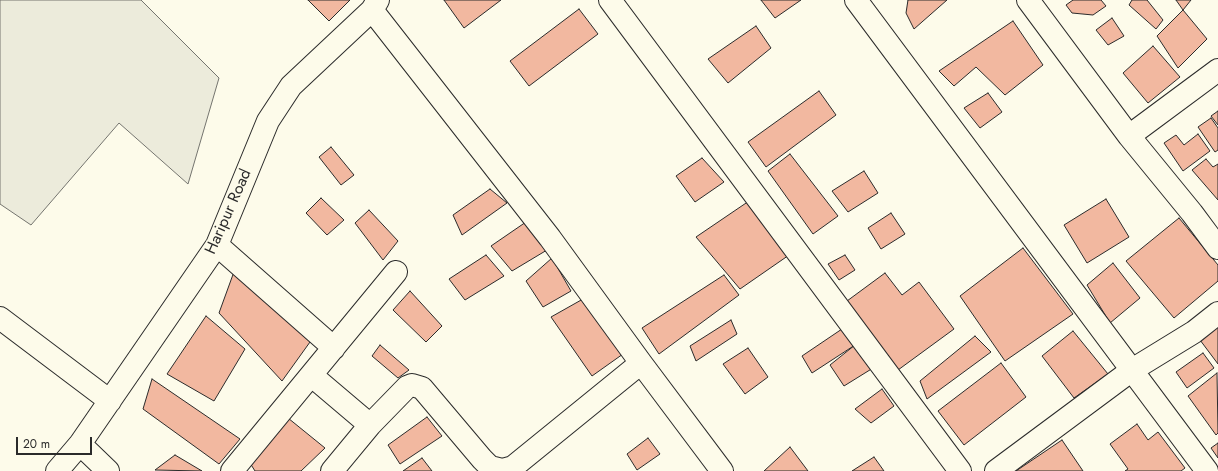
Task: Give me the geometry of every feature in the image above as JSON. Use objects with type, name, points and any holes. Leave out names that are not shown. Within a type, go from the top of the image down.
[{"type":"street","points":[[610,0],[960,471]]},
{"type":"street","points":[[856,0],[1207,471]]},
{"type":"street","points":[[1028,0],[1129,136],[1192,213],[1218,248]]},
{"type":"street","points":[[375,5],[550,238],[722,471]]},
{"type":"street","name":"Haripur Road","points":[[57,471],[80,444],[218,245],[268,121],[291,86],[375,5]]},
{"type":"street","points":[[1129,136],[1218,70]]},
{"type":"street","points":[[218,245],[334,348]]},
{"type":"street","points":[[232,471],[396,272]]},
{"type":"street","points":[[996,471],[1132,370],[1194,332],[1218,314]]},
{"type":"street","points":[[0,318],[110,401]]},
{"type":"street","points":[[332,471],[370,425],[407,387],[412,385],[422,388],[490,467],[502,470],[513,467],[641,363]]},
{"type":"street","points":[[311,375],[370,425]]},
{"type":"street","points":[[80,444],[108,471]]},
{"type":"shaded area","points":[[0,0],[141,0],[219,78],[188,184],[119,123],[31,225],[0,204]]},
{"type":"building","points":[[308,0],[350,0],[329,21]]},
{"type":"building","points":[[444,0],[501,0],[464,28]]},
{"type":"building","points":[[761,0],[801,0],[775,18]]},
{"type":"building","points":[[908,0],[947,0],[914,29],[906,13]]},
{"type":"building","points":[[1073,0],[1101,0],[1106,6],[1093,15],[1072,13],[1066,5]]},
{"type":"building","points":[[1132,0],[1147,0],[1163,20],[1156,29],[1129,5]]},
{"type":"building","points":[[1176,0],[1191,0],[1183,10]]},
{"type":"building","points":[[579,9],[598,34],[529,86],[510,61]]},
{"type":"building","points":[[1183,10],[1207,39],[1178,68],[1157,36]]},
{"type":"building","points":[[1112,18],[1124,36],[1108,45],[1096,30]]},
{"type":"building","points":[[1013,21],[1043,65],[1005,95],[976,67],[954,86],[939,71]]},
{"type":"building","points":[[756,26],[771,48],[728,83],[708,59]]},
{"type":"building","points":[[1153,46],[1180,77],[1148,103],[1123,73]]},
{"type":"building","points":[[819,91],[836,115],[766,167],[748,142]]},
{"type":"building","points":[[988,93],[1002,112],[980,128],[964,108]]},
{"type":"building","points":[[1218,111],[1218,125],[1211,116]]},
{"type":"building","points":[[1211,118],[1218,128],[1218,150],[1215,152],[1198,127]]},
{"type":"building","points":[[1198,134],[1210,151],[1183,171],[1164,143],[1176,135],[1184,145]]},
{"type":"building","points":[[331,147],[354,175],[341,185],[319,157]]},
{"type":"building","points":[[790,154],[838,216],[813,234],[768,171]]},
{"type":"building","points":[[702,158],[724,182],[695,202],[676,176]]},
{"type":"building","points":[[1206,159],[1213,167],[1218,164],[1218,200],[1192,170]]},
{"type":"building","points":[[864,171],[878,193],[848,212],[832,191]]},
{"type":"building","points":[[490,189],[507,203],[462,235],[453,215]]},
{"type":"building","points":[[321,198],[344,220],[327,235],[306,213]]},
{"type":"building","points":[[752,199],[792,253],[740,289],[696,237]]},
{"type":"building","points":[[1106,199],[1129,237],[1087,263],[1064,225]]},
{"type":"building","points":[[369,210],[398,241],[383,260],[355,223]]},
{"type":"building","points":[[891,213],[905,234],[881,249],[868,228]]},
{"type":"building","points":[[1179,218],[1218,265],[1218,281],[1174,318],[1126,261]]},
{"type":"building","points":[[526,222],[547,250],[512,271],[491,246]]},
{"type":"building","points":[[1023,248],[1073,314],[1005,361],[960,296]]},
{"type":"building","points":[[486,255],[504,276],[465,300],[449,279]]},
{"type":"building","points":[[845,255],[855,270],[839,280],[828,264]]},
{"type":"building","points":[[552,258],[571,291],[543,307],[526,281]]},
{"type":"building","points":[[1113,263],[1140,298],[1110,323],[1087,285]]},
{"type":"building","points":[[235,269],[310,342],[282,381],[219,313]]},
{"type":"building","points":[[885,273],[902,295],[919,282],[954,329],[898,370],[847,301]]},
{"type":"building","points":[[724,275],[739,295],[659,354],[642,328]]},
{"type":"building","points":[[410,291],[442,326],[426,342],[393,310]]},
{"type":"building","points":[[583,299],[623,354],[592,376],[551,317]]},
{"type":"building","points":[[1218,314],[1218,364],[1194,332]]},
{"type":"building","points":[[206,316],[245,349],[214,401],[167,374]]},
{"type":"building","points":[[731,320],[737,334],[696,361],[690,346]]},
{"type":"building","points":[[842,329],[855,345],[812,373],[802,356]]},
{"type":"building","points":[[1073,331],[1108,374],[1074,398],[1042,356]]},
{"type":"building","points":[[975,336],[991,352],[927,399],[920,381]]},
{"type":"building","points":[[380,345],[409,370],[398,378],[372,356]]},
{"type":"building","points":[[855,345],[873,368],[844,386],[830,365]]},
{"type":"building","points":[[748,348],[768,377],[745,394],[723,364]]},
{"type":"building","points":[[1203,353],[1214,368],[1187,388],[1176,372]]},
{"type":"building","points":[[1001,363],[1026,397],[964,445],[938,411]]},
{"type":"building","points":[[1217,373],[1218,433],[1216,435],[1188,396]]},
{"type":"building","points":[[152,379],[240,439],[219,464],[143,409]]},
{"type":"building","points":[[882,389],[894,406],[871,423],[855,409]]},
{"type":"building","points":[[427,417],[442,436],[400,464],[388,445]]},
{"type":"building","points":[[288,418],[325,448],[301,471],[255,471],[250,463]]},
{"type":"building","points":[[1137,424],[1148,440],[1158,432],[1185,468],[1181,471],[1125,471],[1128,469],[1110,444]]},
{"type":"building","points":[[648,438],[660,454],[637,470],[627,454]]},
{"type":"building","points":[[1062,440],[1083,471],[1016,471]]},
{"type":"building","points":[[1218,443],[1218,458],[1211,448]]},
{"type":"building","points":[[790,447],[808,471],[764,471]]},
{"type":"building","points":[[175,455],[202,471],[155,470]]},
{"type":"building","points":[[874,457],[884,471],[852,471]]},
{"type":"building","points":[[422,458],[432,471],[403,471]]}]
